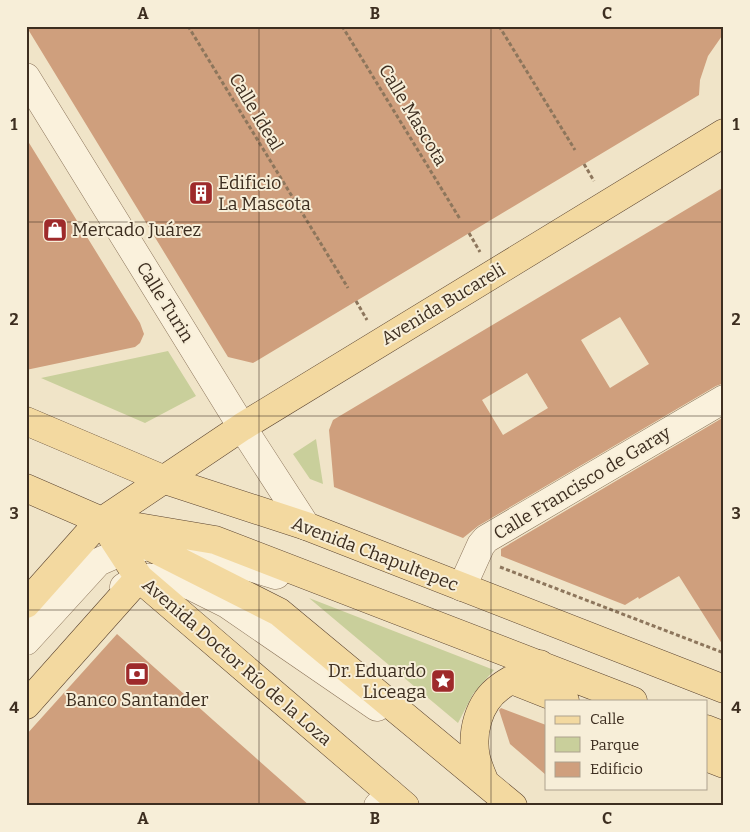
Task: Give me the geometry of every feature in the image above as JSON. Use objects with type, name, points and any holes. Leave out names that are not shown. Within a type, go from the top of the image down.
[{"type":"main road","name":"Avenida Bucareli","points":[[26,604],[102,521],[242,427],[724,133]]},
{"type":"main road","name":"Avenida Chapultepec","points":[[26,420],[165,480],[306,526],[724,689]]},
{"type":"main road","points":[[26,488],[102,521],[215,540],[527,672],[629,700]]},
{"type":"main road","name":"Avenida Doctor Río de la Loza","points":[[102,521],[279,612],[484,780],[513,806]]},
{"type":"main road","name":"Avenida Doctor Río de la Loza","points":[[102,521],[139,578],[391,801]]},
{"type":"main road","points":[[26,705],[139,578]]},
{"type":"main road","points":[[527,672],[564,700]]},
{"type":"main road","points":[[484,780],[476,758],[475,736],[479,715],[490,697],[499,688],[527,672]]},
{"type":"main road","points":[[708,730],[724,736]]},
{"type":"main road","points":[[708,758],[724,764]]},
{"type":"street","name":"Calle Turin","points":[[26,77],[242,427],[306,526]]},
{"type":"street","name":"Calle Francisco de Garay","points":[[462,587],[481,545],[486,539],[724,399]]},
{"type":"street","points":[[26,641],[98,562],[121,552],[148,546],[187,548],[284,578],[602,700]]},
{"type":"street","points":[[26,684],[99,602],[139,578],[160,578],[191,586],[228,604],[484,780]]},
{"type":"street","points":[[708,742],[724,748]]},
{"type":"path","name":"Calle Ideal","points":[[188,26],[348,288]]},
{"type":"path","name":"Calle Mascota","points":[[342,26],[460,219]]},
{"type":"path","points":[[499,26],[575,150]]},
{"type":"path","points":[[497,566],[724,653]]},
{"type":"green space","points":[[168,351],[196,396],[145,423],[41,378]]},
{"type":"green space","points":[[316,439],[323,484],[310,479],[293,454]]},
{"type":"green space","points":[[309,598],[494,670],[473,694],[458,723]]},
{"type":"building","name":"Edificio La Mascota","points":[[26,26],[724,26],[724,33],[708,56],[700,80],[699,95],[253,363],[228,357]]},
{"type":"building","name":"Mercado Juárez","points":[[26,138],[140,323],[144,334],[140,343],[135,347],[26,370]]},
{"type":"building","points":[[724,187],[724,383],[478,526],[463,538],[334,487],[329,430],[333,420]],"holes":[[[620,317],[649,364],[610,388],[581,340]],[[527,373],[548,408],[503,435],[482,400]]]},
{"type":"building","points":[[724,417],[724,647],[679,576],[625,605],[501,556],[501,549]]},
{"type":"building","points":[[117,634],[310,806],[26,806],[26,735]]},
{"type":"building","points":[[501,708],[545,725],[545,774],[510,744],[499,710]]},
{"type":"place","name":"Edificio La Mascota","points":[[201,193]]},
{"type":"place","name":"Mercado Juárez","points":[[55,230]]},
{"type":"place","name":"Banco Santander","points":[[137,674]]},
{"type":"place","name":"Dr. Eduardo Liceaga","points":[[443,681]]}]
